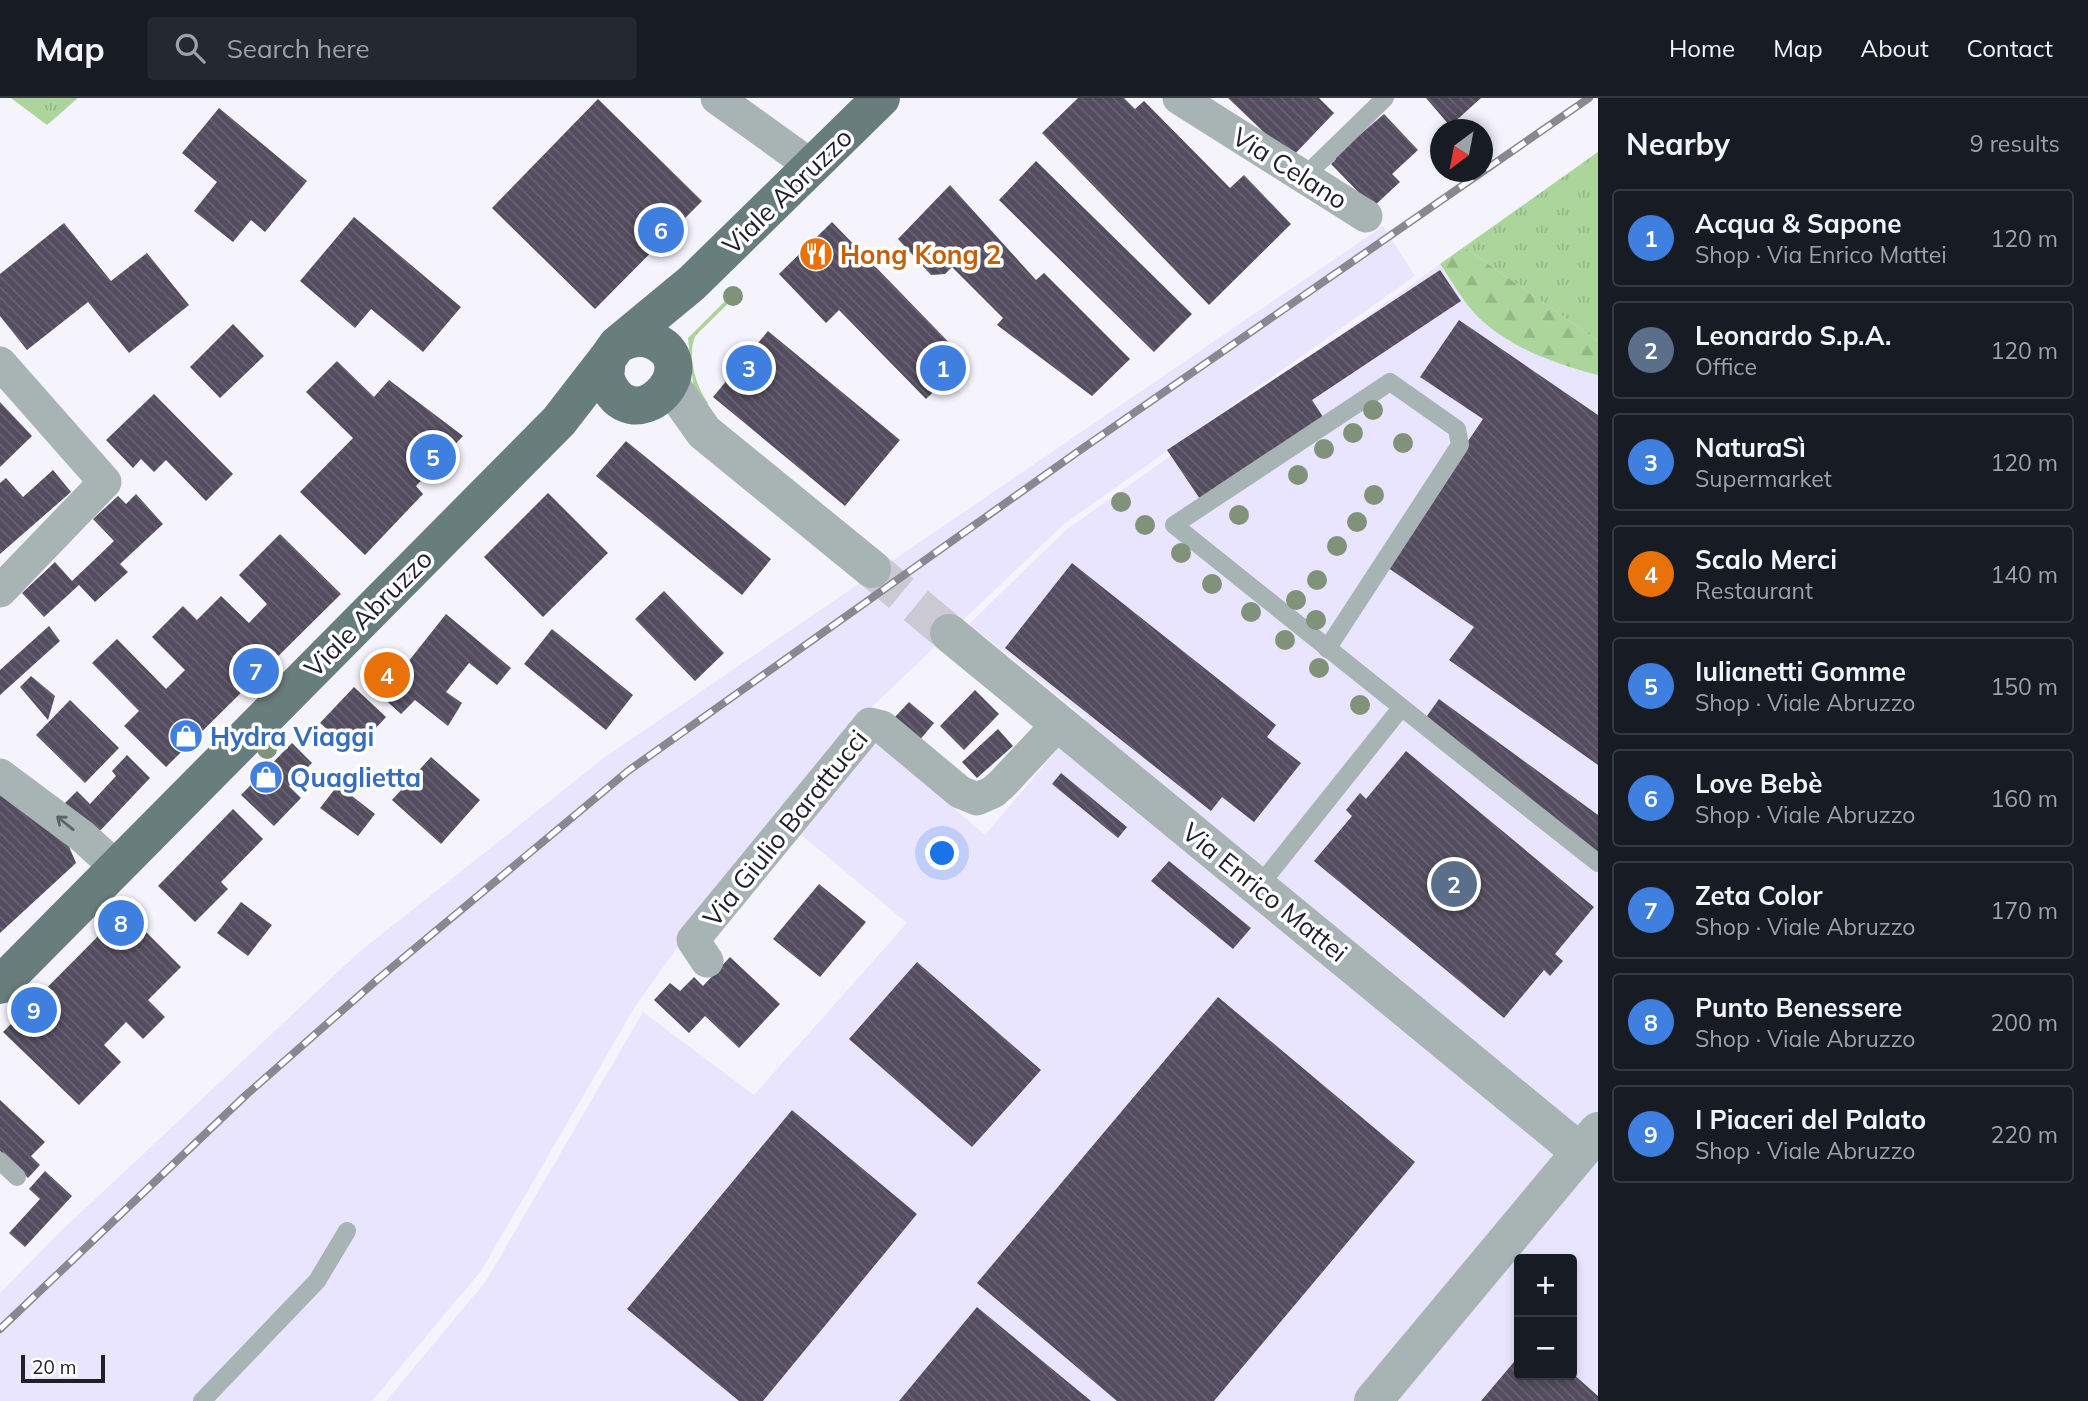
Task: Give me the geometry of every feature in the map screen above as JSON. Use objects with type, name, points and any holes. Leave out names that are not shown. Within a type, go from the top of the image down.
[{"type":"main road","name":"Viale Abruzzo","points":[[0,985],[559,421],[612,352],[692,283],[881,98]]},
{"type":"main road","name":"Viale Abruzzo","points":[[559,421],[651,385],[692,283]]},
{"type":"main road","points":[[643,337],[651,385],[605,377],[612,352],[643,337]]},
{"type":"street","points":[[717,98],[813,167]]},
{"type":"street","name":"Via Celano","points":[[1179,98],[1366,216]]},
{"type":"street","points":[[0,363],[105,482],[0,591]]},
{"type":"street","points":[[651,385],[872,569]]},
{"type":"street","name":"Via Enrico Mattei","points":[[949,633],[1259,886],[1589,1141]]},
{"type":"street","name":"Via Giulio Barattucci","points":[[707,961],[693,940],[870,724],[882,727],[960,792],[977,799],[993,792],[1003,783],[1059,723]]},
{"type":"street","points":[[0,775],[73,829],[117,868]]},
{"type":"street","points":[[1373,1401],[1589,1141]]},
{"type":"lane","points":[[1304,177],[1385,98]]},
{"type":"lane","points":[[1327,649],[1460,445],[1457,429],[1390,382],[1174,526],[1327,649],[1401,708],[1598,863]]},
{"type":"lane","points":[[1259,886],[1401,708]]},
{"type":"lane","points":[[0,1161],[17,1177]]},
{"type":"lane","points":[[202,1401],[317,1281],[347,1231]]},
{"type":"shaded area","points":[[1598,152],[1598,1401],[386,1401],[486,1281],[643,1012],[754,1095],[907,923],[793,828],[876,741],[985,835],[1085,717],[969,624],[1066,530]]},
{"type":"shaded area","points":[[1383,226],[1415,276],[1064,524],[855,723],[684,938],[636,1005],[481,1271],[372,1401],[0,1401],[0,1293],[61,1231],[358,953],[605,757]]},
{"type":"green space","points":[[11,98],[78,98],[47,125]]},
{"type":"green space","points":[[1598,152],[1598,341],[1464,247]]},
{"type":"green space","points":[[1464,247],[1598,341],[1598,375],[1519,346],[1478,317],[1440,264]]},
{"type":"green space","points":[[738,288],[741,291],[696,335],[693,343],[692,361],[700,388],[708,403],[705,407],[694,392],[688,338]]},
{"type":"building","points":[[1078,98],[1124,98],[1135,109],[1144,101],[1230,188],[1244,175],[1291,224],[1209,305],[1042,133]]},
{"type":"building","points":[[1228,98],[1319,98],[1334,113],[1291,158]]},
{"type":"building","points":[[1426,98],[1481,98],[1458,119],[1444,119]]},
{"type":"building","points":[[598,99],[702,201],[595,309],[492,208]]},
{"type":"building","points":[[219,108],[307,181],[265,232],[251,220],[233,242],[194,211],[217,182],[182,153]]},
{"type":"building","points":[[1384,114],[1418,150],[1392,174],[1400,182],[1373,207],[1331,164],[1336,159],[1334,157]]},
{"type":"building","points":[[1036,161],[1192,314],[1154,352],[999,200]]},
{"type":"building","points":[[950,185],[1036,280],[1044,273],[1130,359],[1092,396],[997,325],[1003,318],[952,267],[945,274],[931,275],[898,239]]},
{"type":"building","points":[[354,217],[461,307],[423,352],[371,309],[355,328],[300,281]]},
{"type":"building","points":[[832,222],[966,360],[926,399],[839,310],[826,323],[779,274]]},
{"type":"building","points":[[64,223],[111,281],[147,253],[189,305],[129,353],[88,302],[27,350],[0,316],[0,274]]},
{"type":"building","points":[[1440,270],[1461,301],[1312,400],[1323,417],[1200,499],[1167,450]]},
{"type":"building","points":[[1459,320],[1598,415],[1598,765],[1449,660],[1474,627],[1384,565],[1483,419],[1420,377]]},
{"type":"building","points":[[233,324],[264,356],[220,398],[190,367]]},
{"type":"building","points":[[768,331],[900,440],[845,506],[713,397]]},
{"type":"building","points":[[337,361],[374,397],[389,380],[463,436],[416,486],[423,494],[365,555],[300,492],[353,438],[306,392]]},
{"type":"building","points":[[154,394],[233,474],[206,501],[166,460],[154,472],[141,459],[133,468],[106,440]]},
{"type":"building","points":[[0,402],[32,436],[0,467]]},
{"type":"building","points":[[626,441],[771,559],[742,595],[596,476]]},
{"type":"building","points":[[53,470],[71,492],[0,554],[0,483],[6,478],[23,497]]},
{"type":"building","points":[[548,493],[608,553],[543,617],[484,557]]},
{"type":"building","points":[[136,494],[163,524],[120,564],[128,572],[95,602],[79,585],[44,617],[22,593],[55,562],[72,581],[114,541],[93,519],[118,496],[126,504]]},
{"type":"building","points":[[280,534],[341,594],[166,767],[124,726],[139,711],[92,663],[117,639],[166,689],[185,670],[152,637],[183,606],[197,620],[221,596],[249,623],[267,604],[239,575]]},
{"type":"building","points":[[1072,563],[1276,725],[1267,737],[1301,763],[1254,822],[1222,797],[1211,811],[1005,648]]},
{"type":"building","points":[[664,591],[724,653],[695,681],[635,619]]},
{"type":"building","points":[[446,614],[511,668],[497,685],[469,663],[446,692],[462,703],[448,726],[415,700],[401,714],[362,679],[391,649],[408,662]]},
{"type":"building","points":[[49,626],[60,641],[0,695],[0,670]]},
{"type":"building","points":[[552,629],[633,695],[606,730],[524,664]]},
{"type":"building","points":[[31,676],[55,696],[48,720],[20,687]]},
{"type":"building","points":[[354,687],[386,717],[353,753],[320,723]]},
{"type":"building","points":[[975,690],[999,714],[964,750],[940,726]]},
{"type":"building","points":[[1439,699],[1598,815],[1598,852],[1422,723]]},
{"type":"building","points":[[70,700],[119,748],[85,783],[36,735]]},
{"type":"building","points":[[909,702],[934,723],[919,741],[894,718]]},
{"type":"building","points":[[998,729],[1013,746],[977,778],[962,762]]},
{"type":"building","points":[[292,743],[312,763],[289,786],[301,798],[274,826],[241,795]]},
{"type":"building","points":[[1406,751],[1594,907],[1555,954],[1563,961],[1550,976],[1544,970],[1504,1018],[1314,861],[1352,816],[1346,810],[1360,793],[1366,799]]},
{"type":"building","points":[[127,755],[150,778],[97,834],[62,806],[77,791],[90,804],[116,776],[112,771]]},
{"type":"building","points":[[431,757],[480,800],[441,844],[392,800]]},
{"type":"building","points":[[1061,773],[1127,827],[1118,838],[1052,784]]},
{"type":"building","points":[[338,785],[375,814],[358,836],[320,808]]},
{"type":"building","points":[[0,793],[65,837],[76,863],[0,933]]},
{"type":"building","points":[[233,809],[263,839],[221,882],[228,889],[195,922],[158,886]]},
{"type":"building","points":[[1169,861],[1251,928],[1233,949],[1151,881]]},
{"type":"building","points":[[819,884],[866,922],[820,977],[773,939]]},
{"type":"building","points":[[241,902],[272,925],[248,956],[217,933]]},
{"type":"building","points":[[124,910],[181,967],[148,1000],[165,1017],[143,1039],[126,1022],[104,1045],[121,1062],[79,1105],[3,1032]]},
{"type":"building","points":[[730,957],[780,1004],[739,1048],[705,1016],[689,1033],[654,1000],[670,983],[680,991],[694,977],[703,986]]},
{"type":"building","points":[[917,962],[1041,1070],[972,1147],[849,1039]]},
{"type":"building","points":[[1218,997],[1415,1162],[1214,1401],[1117,1401],[977,1283]]},
{"type":"building","points":[[0,1100],[45,1142],[31,1156],[40,1165],[28,1178],[0,1151]]},
{"type":"building","points":[[792,1110],[917,1214],[763,1401],[739,1401],[627,1309]]},
{"type":"building","points":[[45,1171],[72,1196],[25,1247],[9,1233],[40,1199],[29,1189]]},
{"type":"building","points":[[977,1307],[1091,1401],[899,1401]]},
{"type":"building","points":[[1514,1362],[1514,1380],[1577,1380],[1577,1377],[1598,1396],[1598,1401],[1481,1401]]},
{"type":"tunnel","points":[[872,569],[949,633]]},
{"type":"railway","points":[[0,1329],[246,1095],[378,979],[628,771],[1076,453],[1589,98]]},
{"type":"place","name":"Love Bebè","points":[[661,230]]},
{"type":"place","name":"Hong Kong 2","points":[[816,254]]},
{"type":"place","name":"NaturaSì","points":[[749,368]]},
{"type":"place","name":"Acqua & Sapone","points":[[943,368]]},
{"type":"place","name":"Iulianetti Gomme","points":[[433,457]]},
{"type":"place","name":"Zeta Color","points":[[256,671]]},
{"type":"place","name":"Scalo Merci","points":[[387,675]]},
{"type":"place","name":"Hydra Viaggi","points":[[186,736]]},
{"type":"place","name":"Quaglietta","points":[[266,777]]},
{"type":"place","name":"Leonardo S.p.A.","points":[[1454,884]]},
{"type":"place","name":"Punto Benessere","points":[[121,923]]},
{"type":"place","name":"I Piaceri del Palato","points":[[34,1010]]}]
